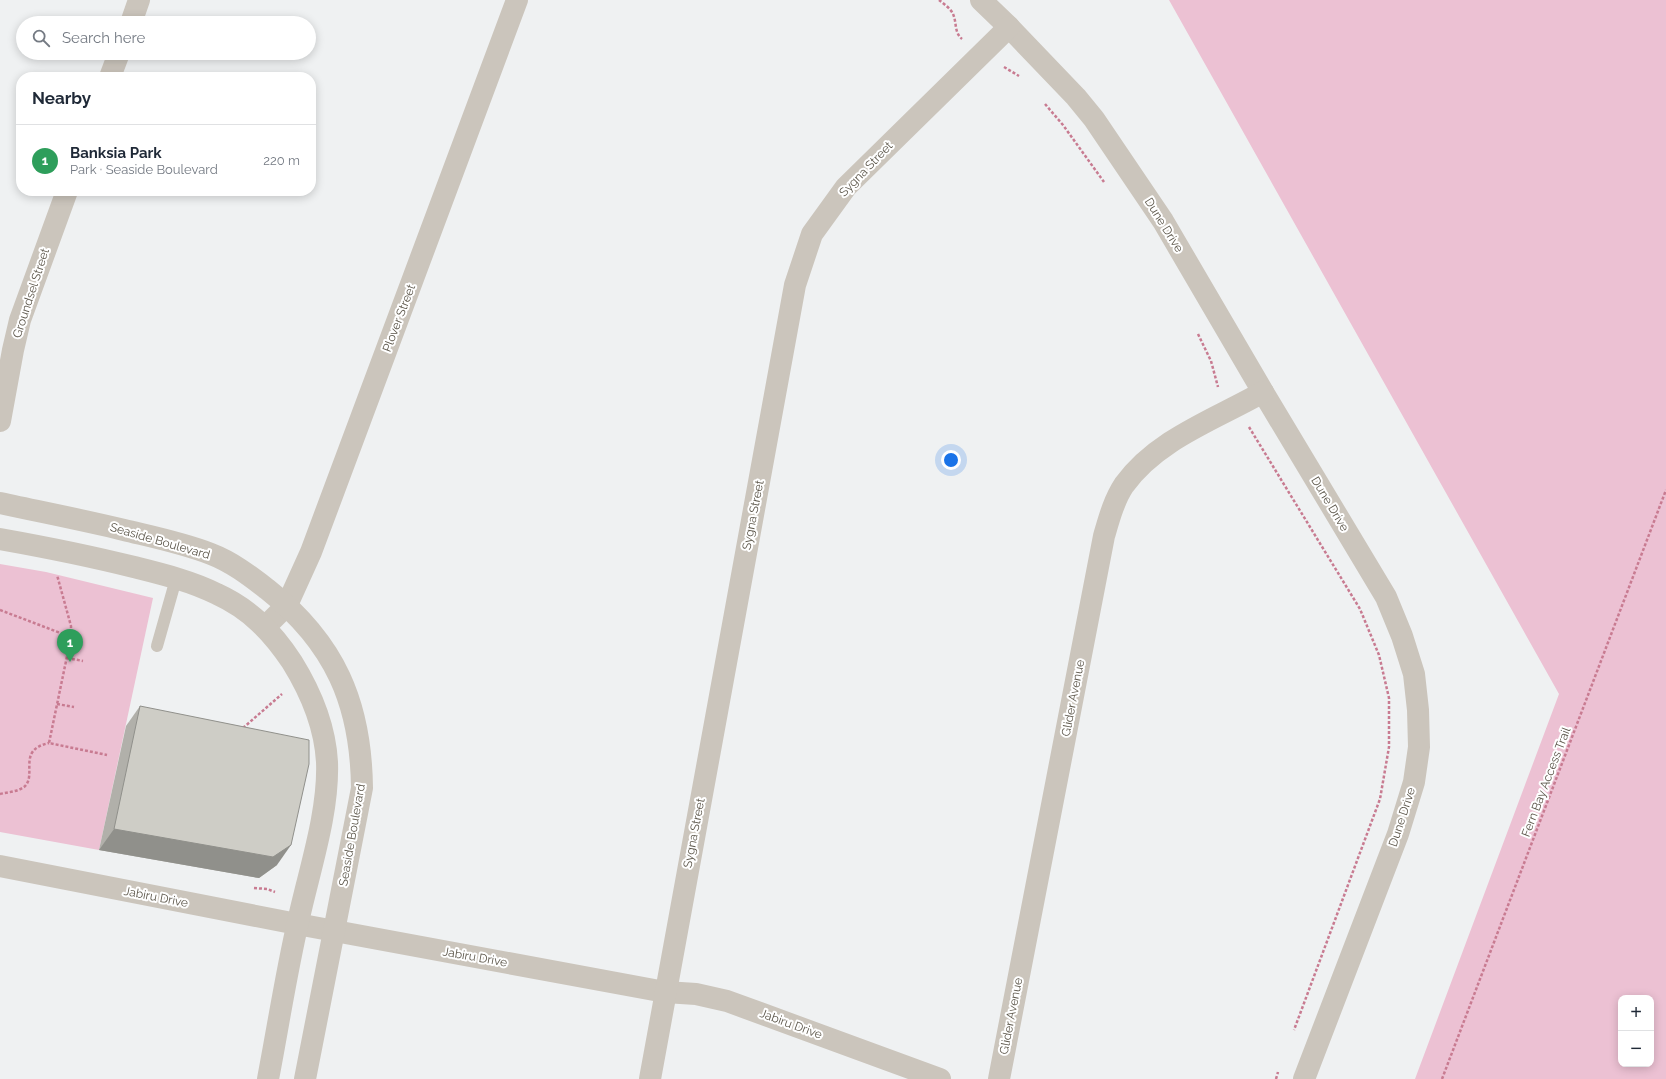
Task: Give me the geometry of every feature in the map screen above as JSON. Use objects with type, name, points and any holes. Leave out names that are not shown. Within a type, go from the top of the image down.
[{"type":"street","points":[[133,16],[139,0]]},
{"type":"street","name":"Plover Street","points":[[265,627],[287,605],[311,552],[518,0]]},
{"type":"street","name":"Dune Drive","points":[[981,0],[1076,97],[1110,143],[1163,221],[1263,392],[1386,597],[1402,636],[1414,674],[1418,710],[1418,747],[1414,782],[1398,834],[1304,1079]]},
{"type":"street","name":"Sygna Street","points":[[650,1079],[795,285],[812,234],[846,188],[1009,27]]},
{"type":"street","points":[[112,72],[117,60]]},
{"type":"street","name":"Groundsel Street","points":[[0,421],[20,320],[65,196]]},
{"type":"street","name":"Glider Avenue","points":[[999,1079],[1104,536],[1112,511],[1124,486],[1138,469],[1164,446],[1263,392]]},
{"type":"street","name":"Seaside Boulevard","points":[[0,503],[158,538],[212,554],[230,563],[254,579],[287,605],[325,648],[347,695],[353,715],[358,738],[362,788],[305,1079]]},
{"type":"street","points":[[0,539],[108,561],[176,579],[217,594],[244,609],[265,627],[285,652],[301,677],[310,695],[319,719],[327,760],[327,784],[323,812],[297,924],[268,1079]]},
{"type":"street","name":"Jabiru Drive","points":[[0,866],[334,931],[665,992],[696,994],[727,1001],[940,1079]]},
{"type":"lane","points":[[157,646],[176,579]]},
{"type":"path","points":[[940,0],[954,14],[958,36],[966,42]]},
{"type":"path","points":[[1000,64],[1023,79]]},
{"type":"path","points":[[1040,98],[1063,125],[1108,187]]},
{"type":"path","points":[[1197,333],[1211,361],[1217,384],[1222,392]]},
{"type":"path","points":[[1245,423],[1252,431],[1360,609],[1379,655],[1389,698],[1389,747],[1380,799],[1291,1036]]},
{"type":"path","name":"Fern Bay Access Trail","points":[[1442,1079],[1666,490]]},
{"type":"path","points":[[49,743],[71,637],[71,626],[56,570]]},
{"type":"path","points":[[0,610],[71,637]]},
{"type":"path","points":[[66,658],[83,661]]},
{"type":"path","points":[[240,731],[284,693],[286,698]]},
{"type":"path","points":[[57,704],[74,707]]},
{"type":"path","points":[[0,794],[17,790],[25,786],[28,779],[31,755],[38,745],[49,743],[107,755]]},
{"type":"path","points":[[1276,1079],[1281,1065]]},
{"type":"shaded area","points":[[1169,0],[1666,0],[1666,1079],[1415,1079],[1559,694]]},
{"type":"shaded area","points":[[0,564],[46,572],[153,598],[99,850],[0,832]]},
{"type":"building","points":[[140,706],[309,740],[309,764],[291,845],[273,857],[114,829]]},
{"type":"place","name":"Banksia Park","points":[[70,662]]}]
